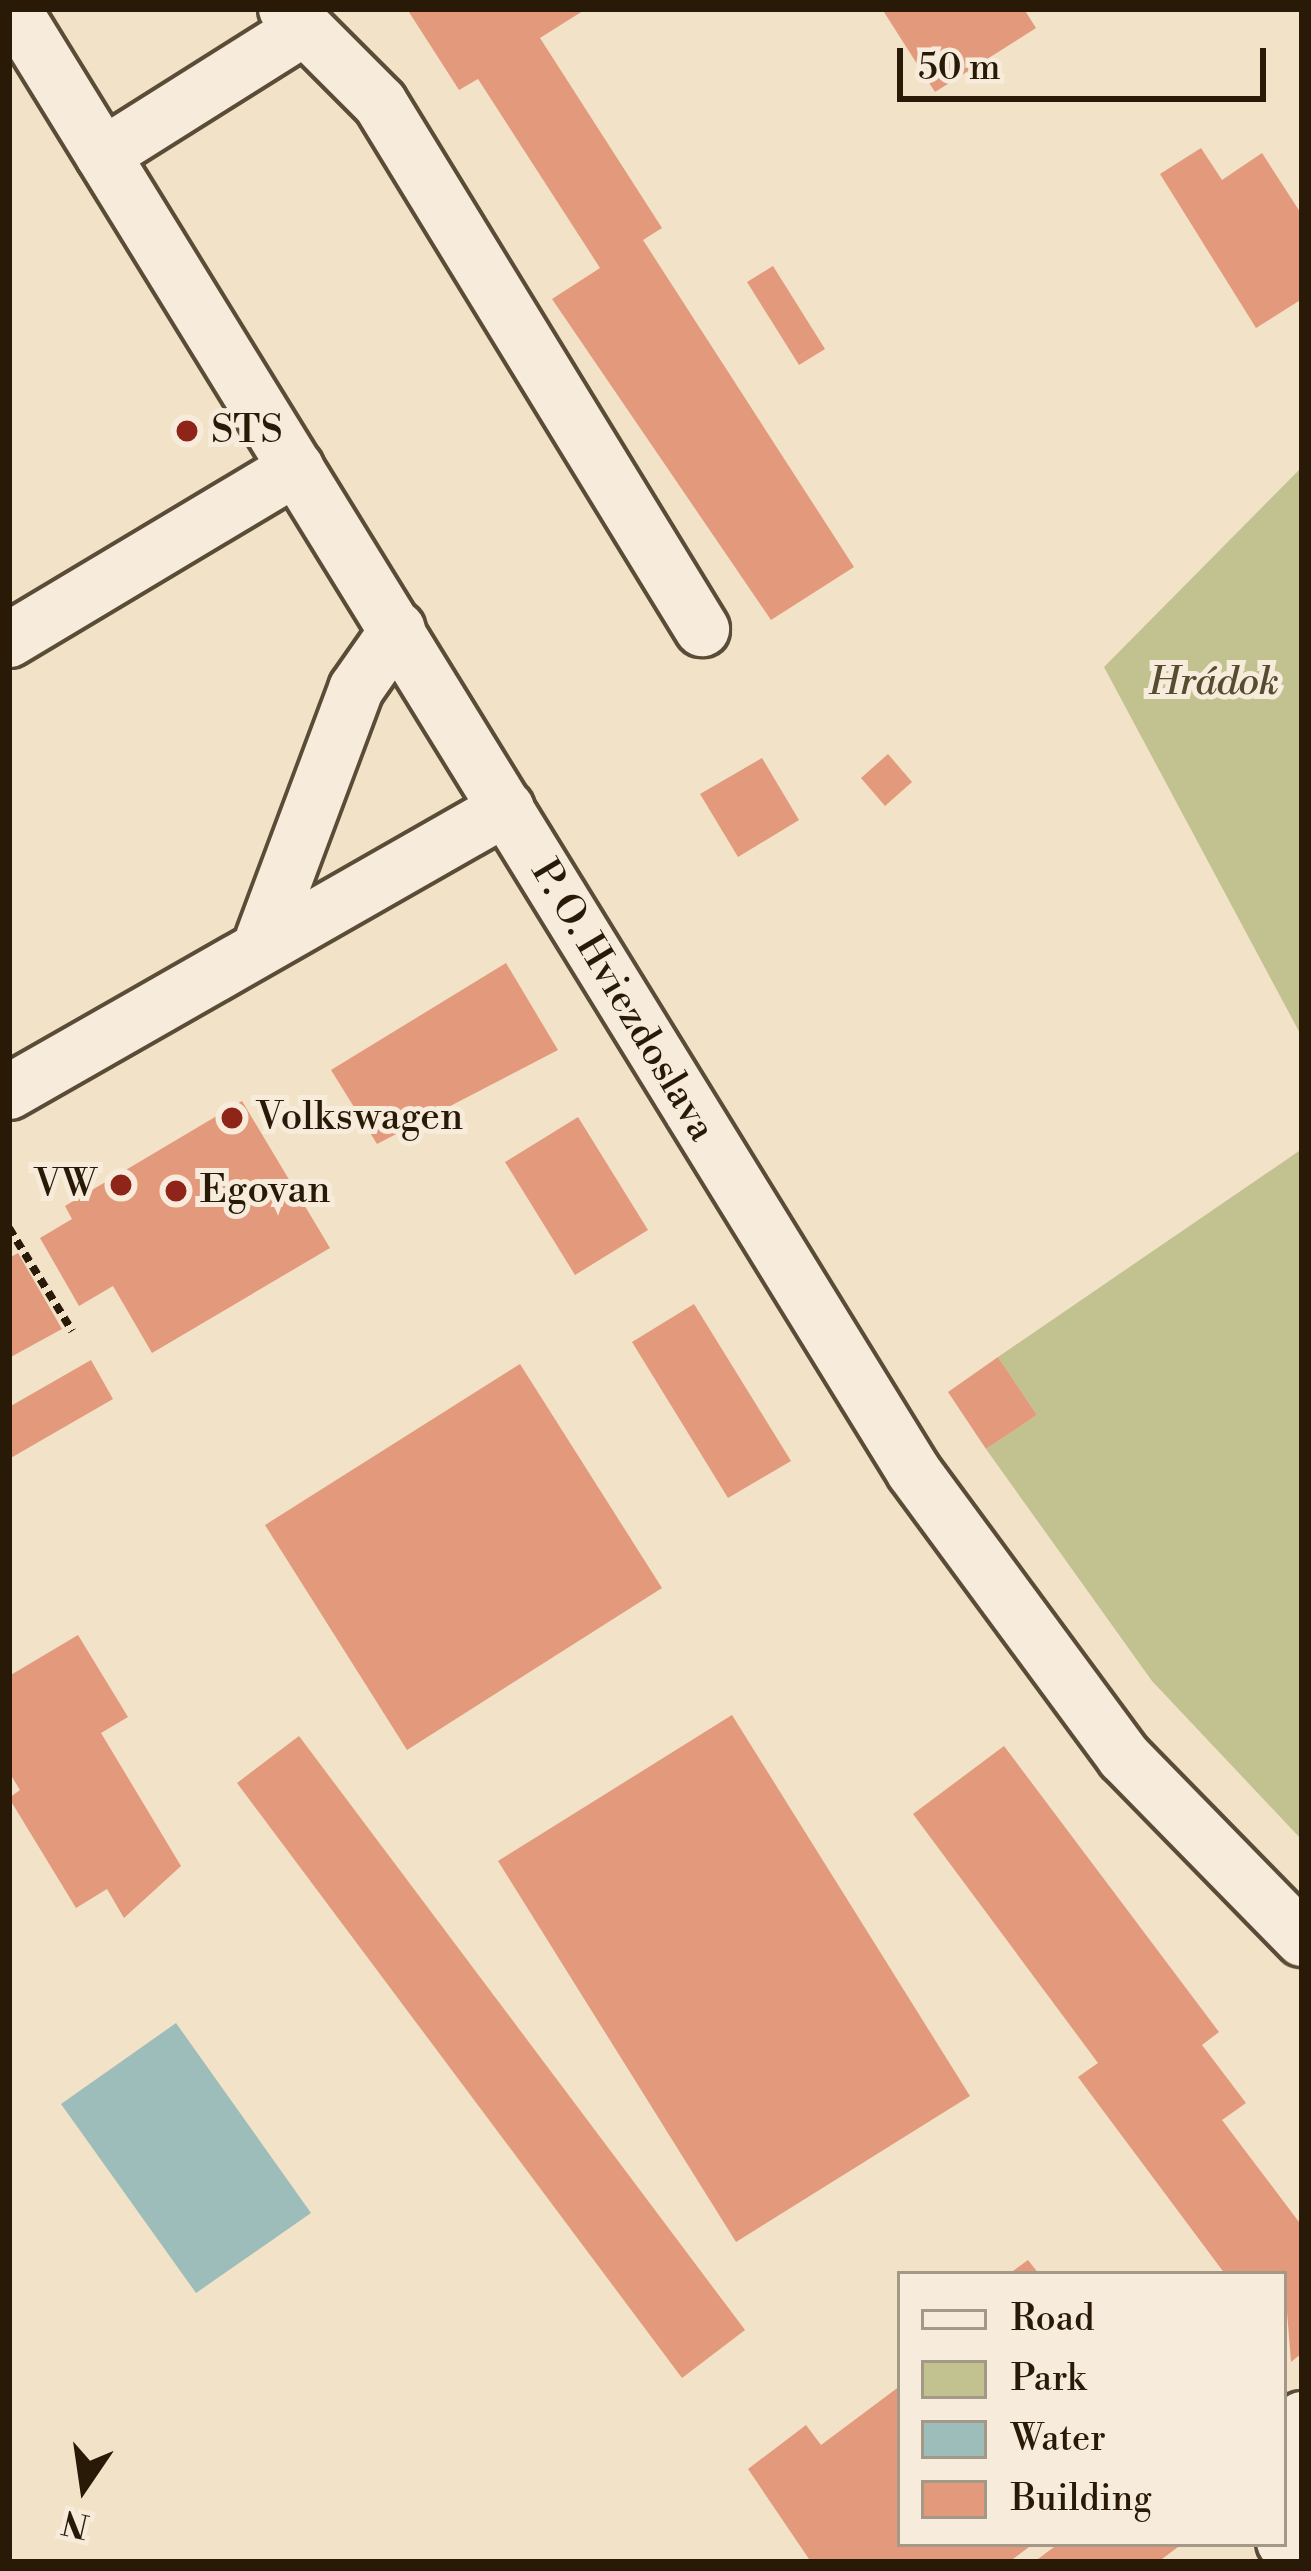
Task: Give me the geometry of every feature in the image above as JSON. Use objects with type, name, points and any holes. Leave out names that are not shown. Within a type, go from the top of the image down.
[{"type":"street","points":[[103,155],[294,20],[380,103],[702,629]]},
{"type":"street","name":"P. O. Hviezdoslava","points":[[19,36],[103,155],[398,629],[813,1316],[1001,1599],[1124,1757],[1302,1939]]},
{"type":"street","points":[[9,640],[296,468]]},
{"type":"street","points":[[263,938],[356,689],[398,629]]},
{"type":"street","points":[[9,1092],[263,938],[506,808]]},
{"type":"street","points":[[1302,2419],[1289,2429],[1302,2480]]},
{"type":"path","points":[[9,1228],[72,1331]]},
{"type":"green space","name":"Hrádok","points":[[1302,467],[1302,1037],[1104,667]]},
{"type":"green space","points":[[1302,1149],[1302,1840],[1152,1681],[986,1449],[1037,1415],[998,1357]]},
{"type":"water","points":[[176,2023],[311,2213],[196,2293],[61,2104]]},
{"type":"building","points":[[407,9],[586,9],[540,38],[662,228],[643,240],[854,567],[771,620],[552,299],[600,268],[478,79],[459,90]]},
{"type":"building","points":[[882,9],[1024,9],[1036,28],[935,92]]},
{"type":"building","points":[[1201,148],[1222,180],[1262,153],[1302,215],[1302,299],[1256,328],[1160,174]]},
{"type":"building","points":[[773,266],[825,349],[799,365],[747,282]]},
{"type":"building","points":[[888,754],[912,782],[885,806],[861,778]]},
{"type":"building","points":[[762,758],[799,820],[738,857],[700,794]]},
{"type":"building","points":[[506,963],[558,1050],[377,1144],[331,1070]]},
{"type":"building","points":[[242,1101],[330,1248],[152,1353],[113,1286],[79,1306],[40,1238],[72,1219],[65,1206]]},
{"type":"building","points":[[578,1117],[648,1230],[575,1275],[505,1162]]},
{"type":"building","points":[[18,1253],[62,1329],[9,1358],[9,1258]]},
{"type":"building","points":[[694,1304],[791,1461],[728,1498],[632,1342]]},
{"type":"building","points":[[998,1357],[1037,1415],[986,1449],[948,1392]]},
{"type":"building","points":[[91,1360],[113,1399],[9,1459],[9,1407]]},
{"type":"building","points":[[520,1364],[662,1588],[407,1750],[265,1525]]},
{"type":"building","points":[[78,1635],[128,1717],[101,1733],[181,1866],[124,1918],[107,1889],[76,1908],[9,1798],[20,1790],[9,1772],[9,1676]]},
{"type":"building","points":[[732,1715],[970,2096],[736,2242],[498,1861]]},
{"type":"building","points":[[299,1736],[745,2330],[682,2378],[237,1783]]},
{"type":"building","points":[[1004,1746],[1219,2032],[1202,2045],[1246,2103],[1222,2120],[1302,2226],[1302,2353],[1291,2362],[1287,2271],[1223,2271],[1078,2077],[1098,2063],[913,1814]]},
{"type":"building","points":[[1028,2260],[1037,2271],[1013,2271]]},
{"type":"building","points":[[897,2388],[897,2547],[1029,2547],[1009,2562],[811,2562],[748,2469],[806,2425],[821,2445]]},
{"type":"building","points":[[1054,2547],[1178,2547],[1158,2562],[1034,2562]]},
{"type":"place","name":"STS","points":[[187,431]]},
{"type":"place","name":"Volkswagen","points":[[232,1118]]},
{"type":"place","name":"VW","points":[[121,1185]]},
{"type":"place","name":"Egovan","points":[[176,1191]]}]
